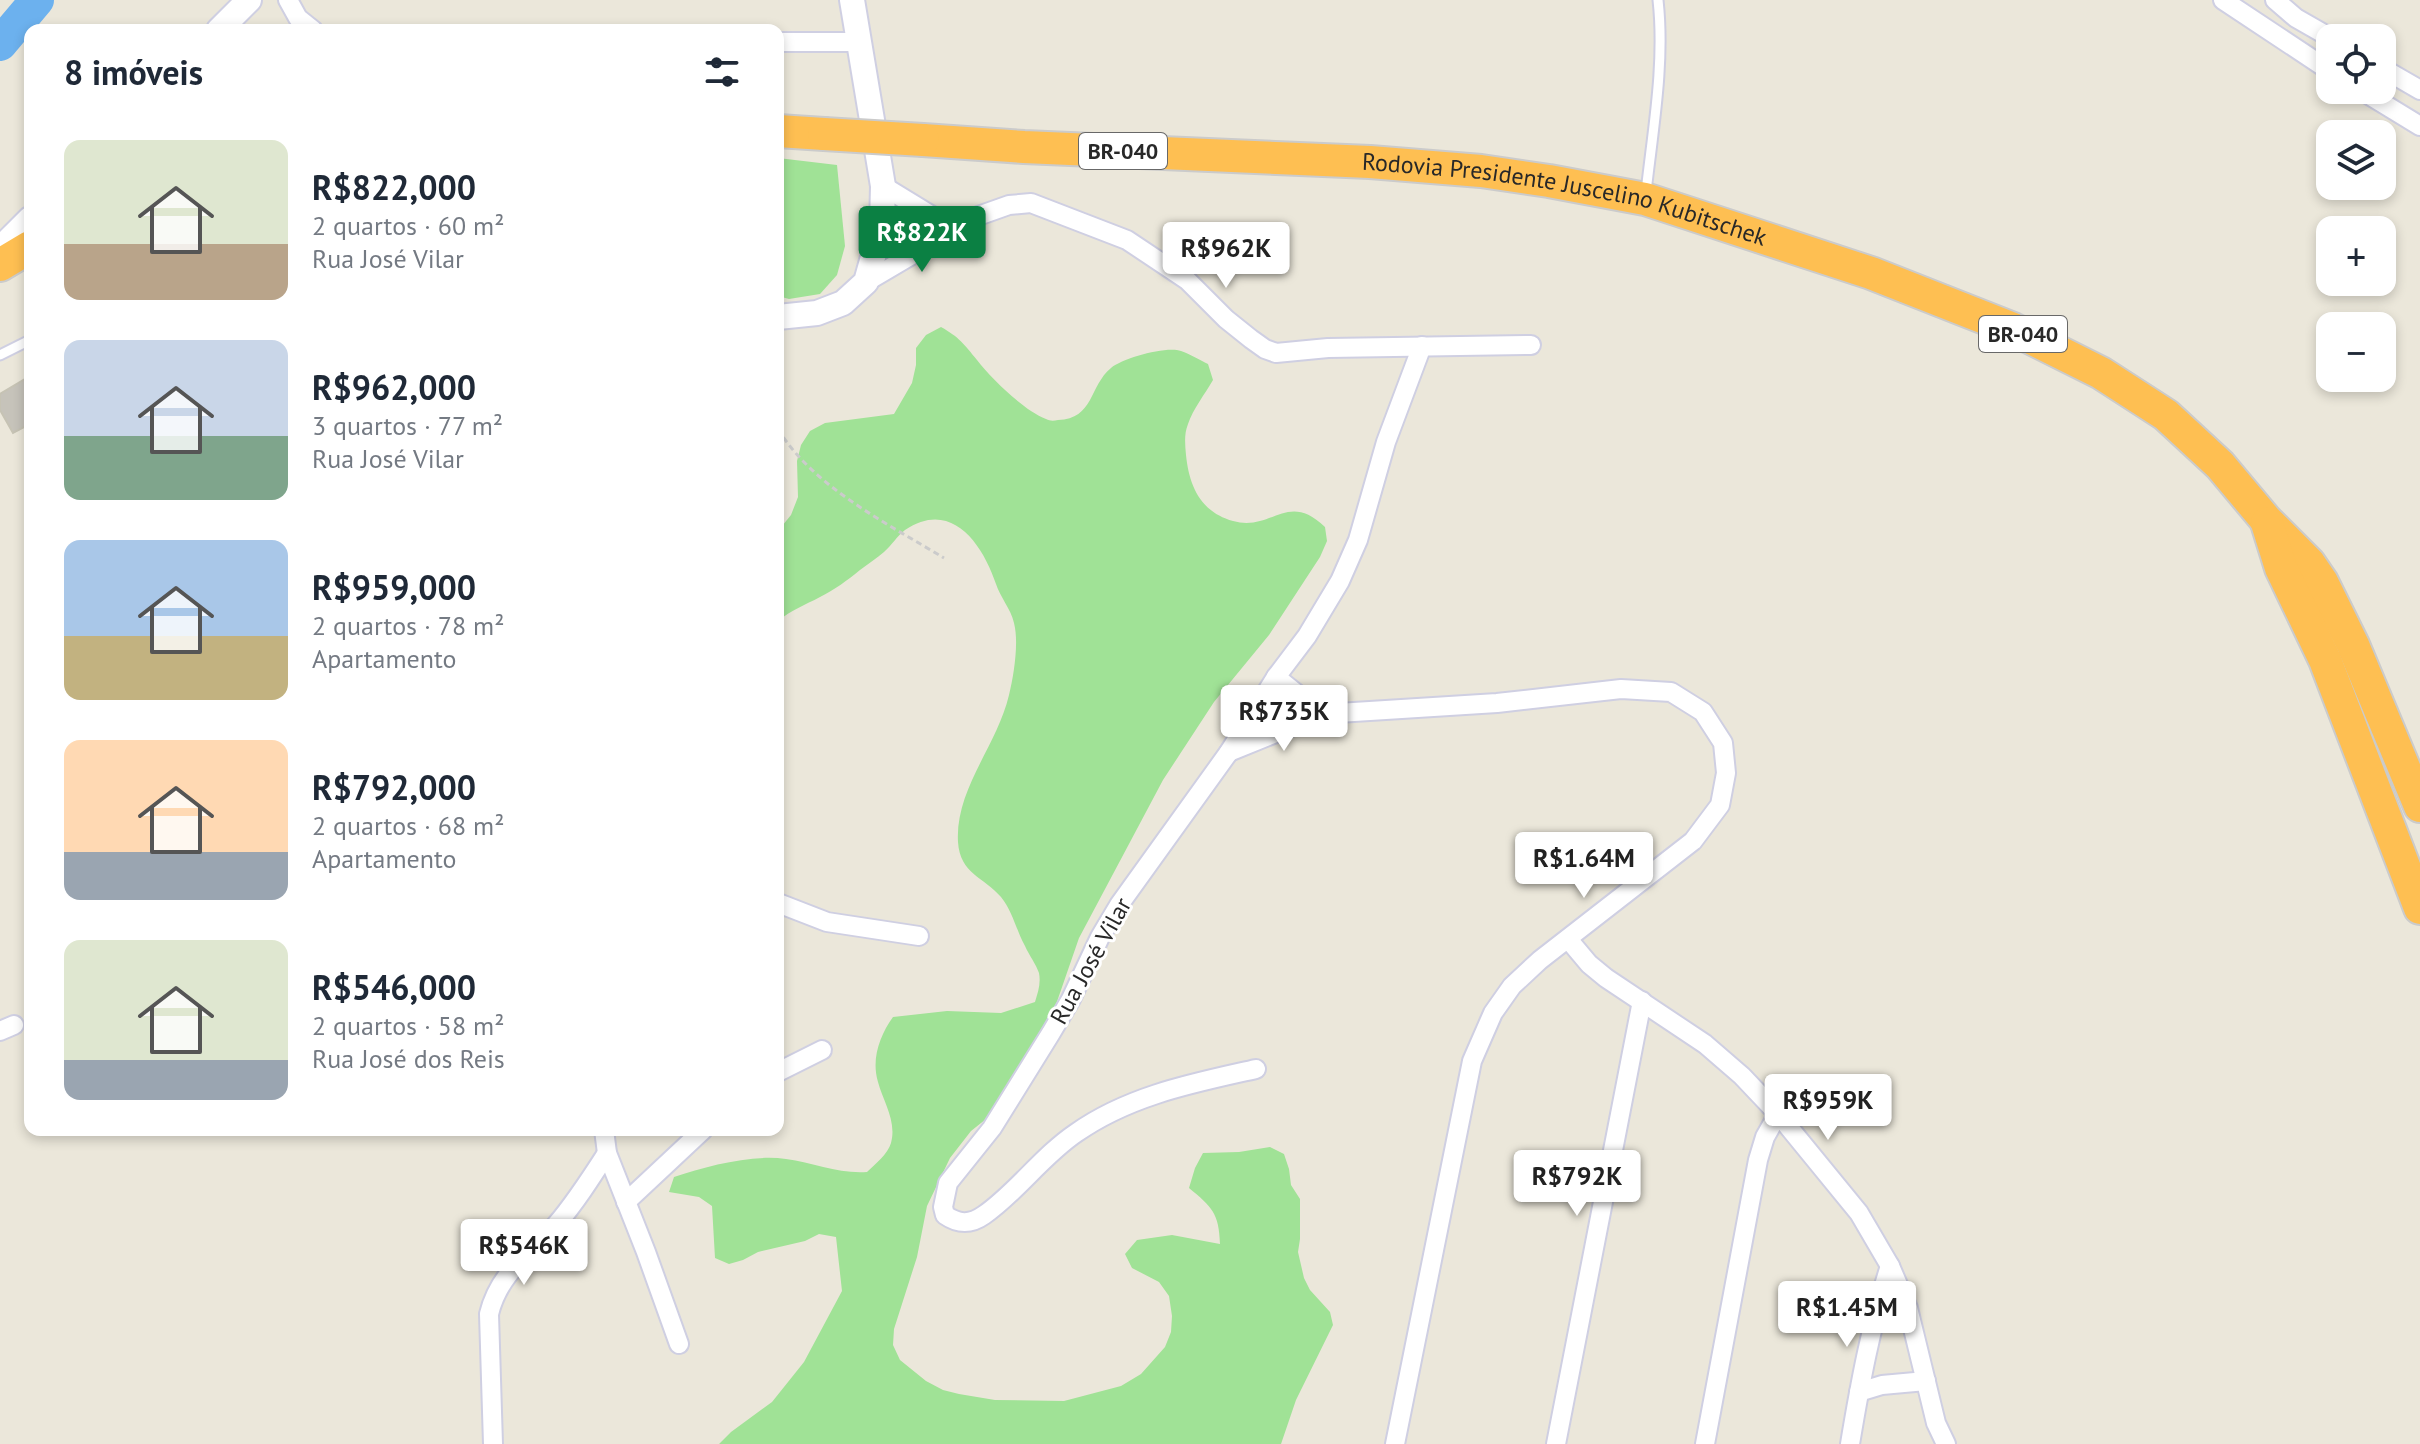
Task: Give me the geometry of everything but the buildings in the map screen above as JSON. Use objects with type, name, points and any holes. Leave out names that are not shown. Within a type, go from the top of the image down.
[{"type":"highway","name":"Rodovia Presidente Juscelino Kubitschek","points":[[784,131],[1024,147],[1370,162],[1481,171],[1645,199],[1871,273],[2013,329],[2101,373],[2166,415],[2220,465],[2266,520],[2309,563],[2322,582],[2353,645],[2420,806]]},
{"type":"highway","points":[[0,265],[24,251]]},
{"type":"highway","name":"Rodovia Presidente Juscelino Kubitschek","points":[[2266,520],[2281,568],[2325,660],[2420,908]]},
{"type":"main road","points":[[225,24],[249,0]]},
{"type":"main road","points":[[246,24],[257,0]]},
{"type":"main road","points":[[784,316],[817,313],[843,303],[866,282],[882,225],[883,186],[852,0]]},
{"type":"main road","points":[[0,249],[24,225]]},
{"type":"main road","points":[[0,276],[24,267]]},
{"type":"street","points":[[288,0],[298,18],[306,24]]},
{"type":"street","points":[[2223,0],[2316,62]]},
{"type":"street","points":[[2275,0],[2316,29]]},
{"type":"street","points":[[784,42],[858,42]]},
{"type":"street","points":[[2396,76],[2420,90]]},
{"type":"street","points":[[2384,104],[2420,126]]},
{"type":"street","points":[[883,186],[955,230]]},
{"type":"street","points":[[866,282],[978,216],[1009,205],[1031,203],[1127,240],[1187,280],[1226,319],[1265,349],[1276,353],[1328,348],[1531,345]]},
{"type":"street","name":"Rua José Vilar","points":[[1256,1069],[1165,1091],[1120,1108],[1077,1132],[983,1217],[962,1223],[945,1215],[943,1207],[948,1183],[992,1128],[1051,1033],[1106,926],[1229,752],[1323,610],[1351,559],[1365,521],[1386,442],[1422,346]]},
{"type":"street","points":[[1276,677],[1322,714]]},
{"type":"street","points":[[1229,752],[1322,714],[1497,703],[1621,689],[1671,692],[1703,712],[1723,743],[1726,773],[1720,805],[1693,841],[1540,960],[1512,986],[1493,1013],[1472,1061],[1395,1444]]},
{"type":"street","points":[[784,905],[827,922],[919,936]]},
{"type":"street","points":[[1568,939],[1589,964],[1606,978],[1705,1044],[1742,1076],[1778,1114],[1859,1213],[1890,1266],[1908,1308],[1936,1423],[1946,1444]]},
{"type":"street","points":[[1556,1444],[1642,1001]]},
{"type":"street","points":[[784,1069],[822,1050]]},
{"type":"street","points":[[1705,1444],[1758,1160],[1765,1137],[1778,1114]]},
{"type":"street","points":[[605,1136],[607,1153],[679,1344]]},
{"type":"street","points":[[626,1202],[697,1136]]},
{"type":"street","points":[[493,1444],[489,1314],[493,1296],[517,1263],[556,1225],[577,1199],[607,1153]]},
{"type":"street","points":[[1850,1444],[1880,1297],[1890,1266]]},
{"type":"street","points":[[1859,1392],[1882,1385],[1926,1381]]},
{"type":"lane","points":[[1645,199],[1658,85],[1658,0]]},
{"type":"lane","points":[[0,355],[24,343]]},
{"type":"path","points":[[784,439],[837,492],[944,558]]},
{"type":"green space","points":[[784,159],[837,165],[845,246],[837,275],[820,294],[784,298]]},
{"type":"green space","points":[[941,327],[952,334],[1008,393],[1037,415],[1050,420],[1078,414],[1085,408],[1104,375],[1117,364],[1134,357],[1174,350],[1208,364],[1213,380],[1193,413],[1185,435],[1190,477],[1198,496],[1212,511],[1233,521],[1247,523],[1300,512],[1325,527],[1327,541],[1320,557],[1269,635],[1214,702],[1163,780],[1079,938],[1052,1016],[1028,1060],[986,1119],[971,1131],[950,1158],[927,1206],[917,1257],[894,1329],[893,1345],[900,1360],[926,1381],[959,1394],[995,1400],[1064,1401],[1121,1386],[1141,1374],[1165,1347],[1171,1332],[1172,1316],[1169,1296],[1159,1282],[1132,1268],[1125,1254],[1137,1240],[1172,1235],[1220,1244],[1213,1212],[1189,1188],[1195,1168],[1203,1153],[1270,1147],[1284,1154],[1291,1185],[1300,1199],[1298,1252],[1304,1278],[1310,1290],[1330,1312],[1333,1325],[1296,1400],[1281,1444],[719,1444],[772,1402],[804,1362],[842,1291],[836,1237],[819,1234],[729,1264],[715,1258],[712,1206],[699,1197],[669,1192],[674,1177],[715,1165],[759,1158],[786,1159],[836,1170],[867,1172],[881,1159],[891,1143],[891,1119],[878,1082],[876,1056],[893,1017],[947,1011],[1001,1013],[1035,1002],[1039,988],[1039,973],[1009,909],[994,890],[968,868],[958,842],[963,804],[996,732],[1009,695],[1016,649],[1013,618],[974,541],[951,523],[937,519],[922,522],[905,530],[884,552],[841,585],[784,617],[784,524],[798,497],[797,461],[801,445],[810,431],[825,423],[894,414],[912,383],[916,348],[926,335]]},
{"type":"waterway","points":[[0,44],[37,0]]}]
